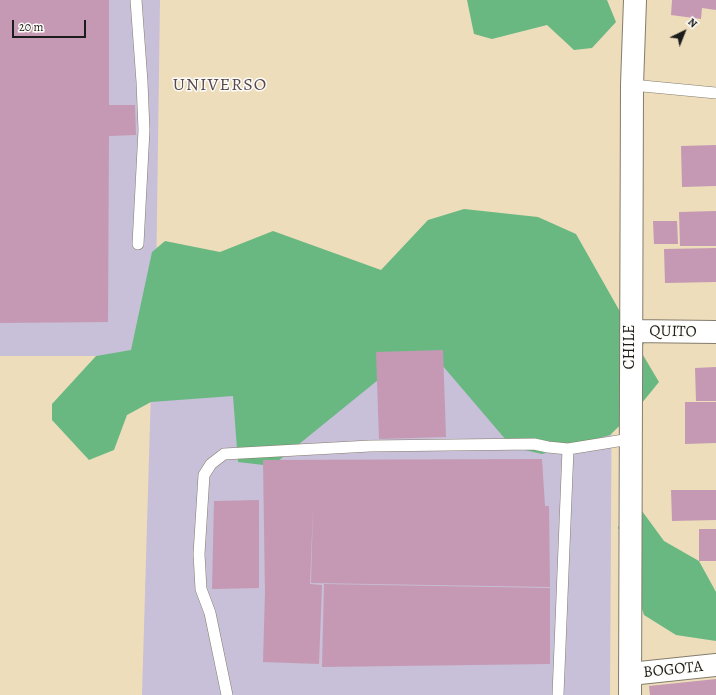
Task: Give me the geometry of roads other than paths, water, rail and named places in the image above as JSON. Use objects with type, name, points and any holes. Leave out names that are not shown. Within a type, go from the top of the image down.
[{"type":"street","name":"CHILE","points":[[630,684],[632,85],[635,0]]},
{"type":"street","name":"QUITO","points":[[631,331],[716,332]]},
{"type":"street","name":"BOGOTA","points":[[630,684],[716,665]]},
{"type":"lane","points":[[136,0],[144,130],[138,244]]},
{"type":"lane","points":[[632,85],[716,93]]},
{"type":"lane","points":[[227,695],[210,613],[201,589],[199,554],[204,475],[211,464],[224,454],[370,446],[534,444],[568,449],[630,439]]},
{"type":"lane","points":[[558,695],[568,449]]},
{"type":"district","name":"UNIVERSO","points":[[220,86]]}]
